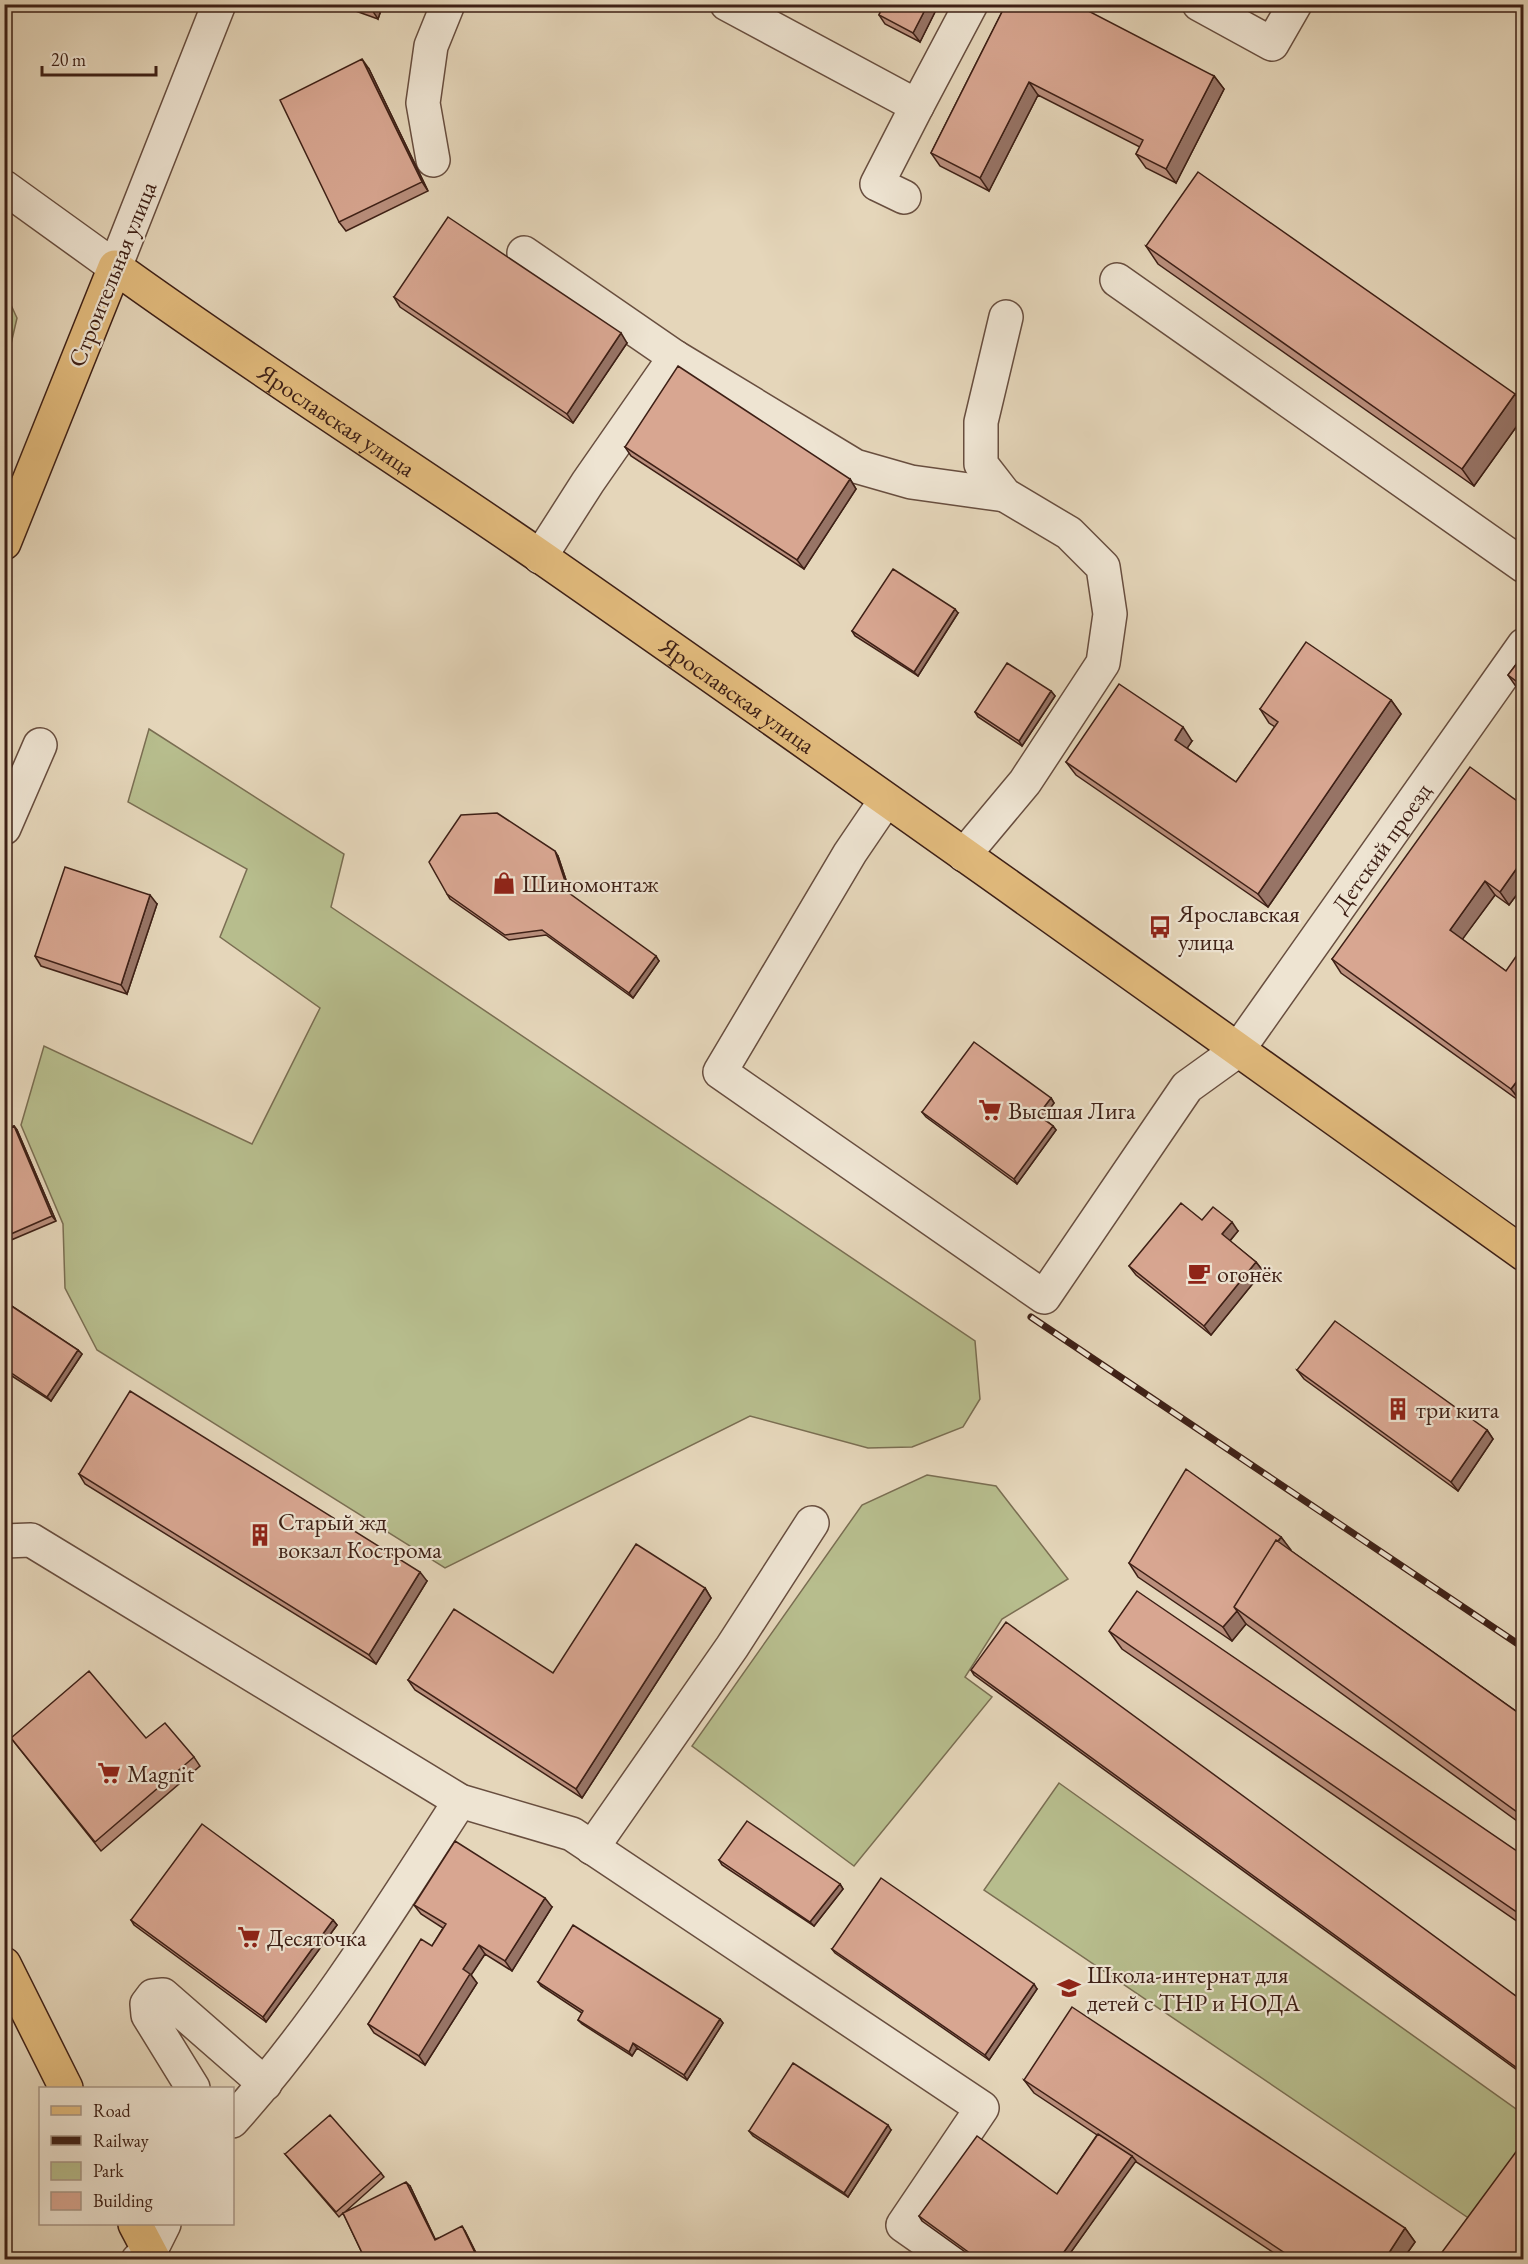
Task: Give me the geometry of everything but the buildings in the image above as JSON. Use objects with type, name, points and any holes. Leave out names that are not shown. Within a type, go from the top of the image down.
[{"type":"main road","name":"Строительная улица","points":[[4,543],[115,267]]},
{"type":"main road","name":"Ярославская улица","points":[[115,267],[205,332],[540,557],[964,855],[1524,1254]]},
{"type":"main road","points":[[4,1964],[66,2087]]},
{"type":"main road","points":[[136,2225],[147,2257]]},
{"type":"street","name":"Строительная улица","points":[[115,267],[219,4]]},
{"type":"street","points":[[433,160],[423,102],[431,46],[448,4]]},
{"type":"street","points":[[727,4],[917,106]]},
{"type":"street","points":[[904,197],[877,184],[971,4]]},
{"type":"street","points":[[1199,4],[1272,44],[1295,4]]},
{"type":"street","name":"Ярославская улица","points":[[4,187],[115,267]]},
{"type":"street","points":[[524,253],[675,357],[855,466],[911,482],[1005,495]]},
{"type":"street","points":[[1117,280],[1524,566]]},
{"type":"street","points":[[964,855],[1025,782],[1103,663],[1110,614],[1103,567],[1069,533],[1005,495],[981,464],[981,422],[1006,317]]},
{"type":"street","points":[[540,557],[588,482],[675,357]]},
{"type":"street","name":"Детский проезд","points":[[886,800],[850,853],[720,1072],[1044,1297],[1187,1087],[1237,1051],[1524,645]]},
{"type":"street","points":[[4,828],[40,745]]},
{"type":"street","points":[[592,1848],[732,1647],[812,1523]]},
{"type":"street","points":[[4,1541],[31,1540],[460,1801],[572,1834],[982,2108],[903,2224],[953,2259]]},
{"type":"street","points":[[234,2119],[266,2084],[356,1962],[460,1801]]},
{"type":"street","points":[[192,2087],[148,2015],[147,2004],[153,1996],[163,1995],[266,2084]]},
{"type":"street","points":[[147,2257],[163,2225]]},
{"type":"green space","points":[[5,292],[17,318],[5,370]]},
{"type":"green space","points":[[149,729],[344,854],[331,907],[975,1341],[980,1399],[963,1427],[912,1447],[868,1448],[750,1416],[445,1568],[97,1350],[65,1288],[63,1224],[21,1125],[44,1046],[252,1144],[320,1008],[220,937],[247,869],[128,802]]},
{"type":"green space","points":[[927,1475],[996,1486],[1068,1579],[1002,1619],[965,1677],[992,1697],[854,1866],[692,1746],[862,1505]]},
{"type":"green space","points":[[1059,1783],[1523,2114],[1523,2150],[1470,2219],[984,1890]]},
{"type":"railway","points":[[1031,1317],[1524,1648]]},
{"type":"place","name":"Шиномонтаж","points":[[504,883]]},
{"type":"place","name":"Ярославская улица","points":[[1160,927]]},
{"type":"place","name":"Высшая Лига","points":[[990,1110]]},
{"type":"place","name":"огонёк","points":[[1199,1273]]},
{"type":"place","name":"три кита","points":[[1398,1409]]},
{"type":"place","name":"Старый жд вокзал Кострома","points":[[260,1535]]},
{"type":"place","name":"Magnit","points":[[109,1773]]},
{"type":"place","name":"Десяточка","points":[[249,1937]]},
{"type":"place","name":"Школа-интернат для детей с ТНР и НОДА","points":[[1069,1988]]}]
